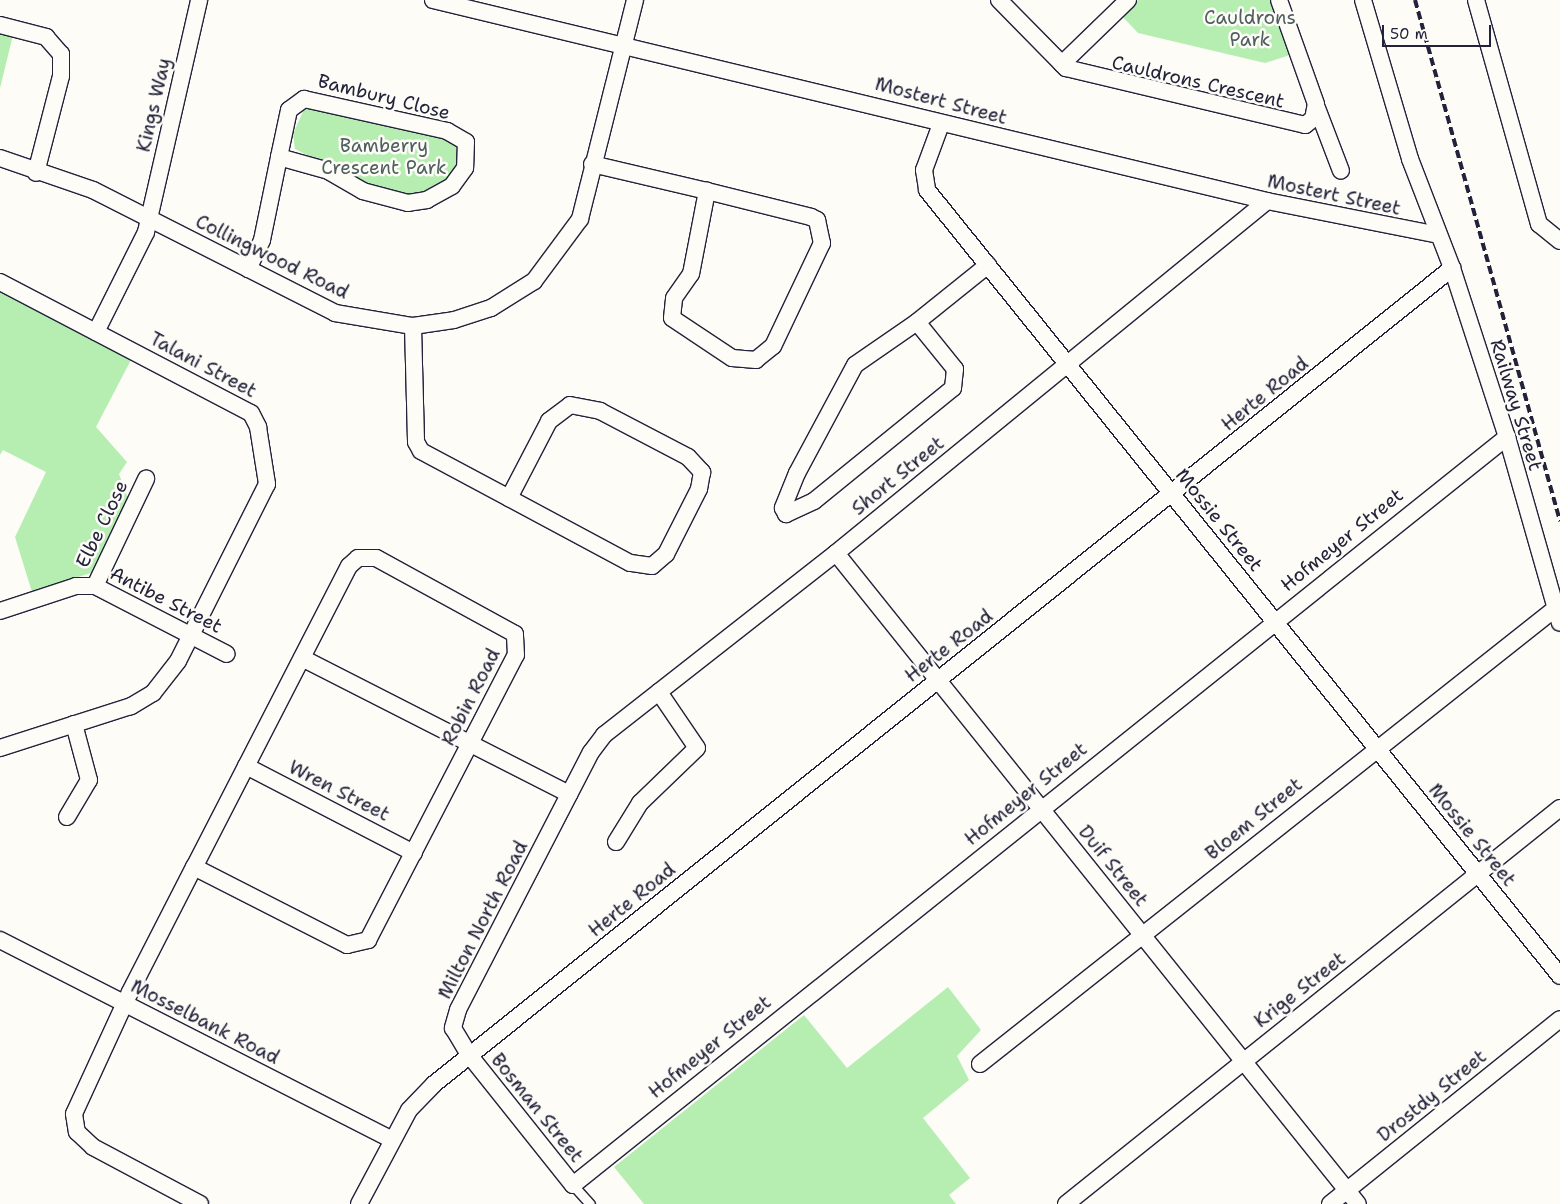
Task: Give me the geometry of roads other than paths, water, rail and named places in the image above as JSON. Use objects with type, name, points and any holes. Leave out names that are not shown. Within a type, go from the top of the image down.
[{"type":"street","name":"Kings Way","points":[[96,332],[150,218],[199,0]]},
{"type":"street","name":"Mostert Street","points":[[433,0],[896,109],[941,124],[1267,201],[1440,235]]},
{"type":"street","name":"Collingwood Road","points":[[0,158],[36,174],[93,190],[335,313],[414,326],[491,308],[534,281],[580,219],[592,164],[635,0]]},
{"type":"street","name":"Cauldrons Crescent","points":[[999,0],[1062,64],[1080,75],[1294,125],[1309,123],[1317,108]]},
{"type":"street","name":"Cauldrons Crescent","points":[[1062,64],[1128,0]]},
{"type":"street","name":"Cauldrons Crescent","points":[[1279,0],[1341,171]]},
{"type":"street","name":"Railway Street","points":[[1363,0],[1426,201],[1452,268],[1507,437],[1558,615]]},
{"type":"street","points":[[1476,0],[1539,224],[1560,241]]},
{"type":"street","points":[[0,25],[46,37],[61,54],[61,76],[36,174]]},
{"type":"street","name":"Bambury Close","points":[[248,269],[262,240],[279,157],[289,110],[304,99],[446,131],[466,142],[468,152],[465,168],[452,186],[426,200],[408,203],[363,191],[329,172],[279,157]]},
{"type":"street","name":"Mossie Street","points":[[941,124],[924,170],[925,185],[1560,976]]},
{"type":"street","points":[[592,164],[707,191],[811,217],[823,231],[822,243],[773,346],[756,360],[732,358],[672,318],[674,298],[690,274],[707,191]]},
{"type":"street","name":"Short Street","points":[[569,794],[604,735],[836,553],[1267,201]]},
{"type":"street","points":[[917,322],[954,370],[953,388],[814,501],[786,514],[783,508],[797,473],[855,365],[917,322],[988,265]]},
{"type":"street","name":"Herte Road","points":[[470,1056],[938,680],[1173,495],[1452,268]]},
{"type":"street","name":"Talani Street","points":[[0,282],[246,410],[257,422],[266,489],[169,677],[153,693],[131,706],[0,748]]},
{"type":"street","points":[[414,326],[416,442],[421,451],[630,564],[647,567],[666,554],[699,489],[702,472],[688,457],[577,403],[559,411],[549,422],[509,498]]},
{"type":"street","name":"Hofmeyer Street","points":[[572,1185],[1274,620],[1507,437]]},
{"type":"street","name":"Elbe Close","points":[[95,586],[146,479]]},
{"type":"street","name":"Duif Street","points":[[836,553],[1358,1204]]},
{"type":"street","name":"Robin Road","points":[[194,867],[353,946],[372,934],[516,655],[515,634],[376,558],[358,558],[349,566],[194,867],[76,1106],[77,1132],[94,1147],[200,1204]]},
{"type":"street","name":"Antibe Street","points":[[0,611],[76,586],[95,586],[227,654]]},
{"type":"street","name":"Bloem Street","points":[[980,1064],[1376,748],[1558,615]]},
{"type":"street","points":[[302,658],[569,794]]},
{"type":"street","points":[[616,842],[640,803],[697,748],[659,692]]},
{"type":"street","points":[[67,817],[89,780],[74,724]]},
{"type":"street","name":"Wren Street","points":[[246,766],[414,853]]},
{"type":"street","name":"Milton North Road","points":[[470,1056],[454,1033],[458,1010],[569,794]]},
{"type":"street","name":"Krige Street","points":[[1066,1204],[1560,808]]},
{"type":"street","name":"Mosselbank Road","points":[[2,945],[126,1004],[392,1140]]},
{"type":"street","name":"Drostdy Street","points":[[1330,1204],[1560,1019]]},
{"type":"street","points":[[359,1204],[414,1102],[470,1056]]},
{"type":"street","name":"Bosman Street","points":[[470,1056],[572,1185]]},
{"type":"lane","points":[[572,1185],[590,1204]]},
{"type":"railway","points":[[1415,0],[1560,521]]},
{"type":"park label","name":"Cauldrons Park","points":[[1250,29]]},
{"type":"park label","name":"Bamberry Crescent Park","points":[[384,157]]}]
